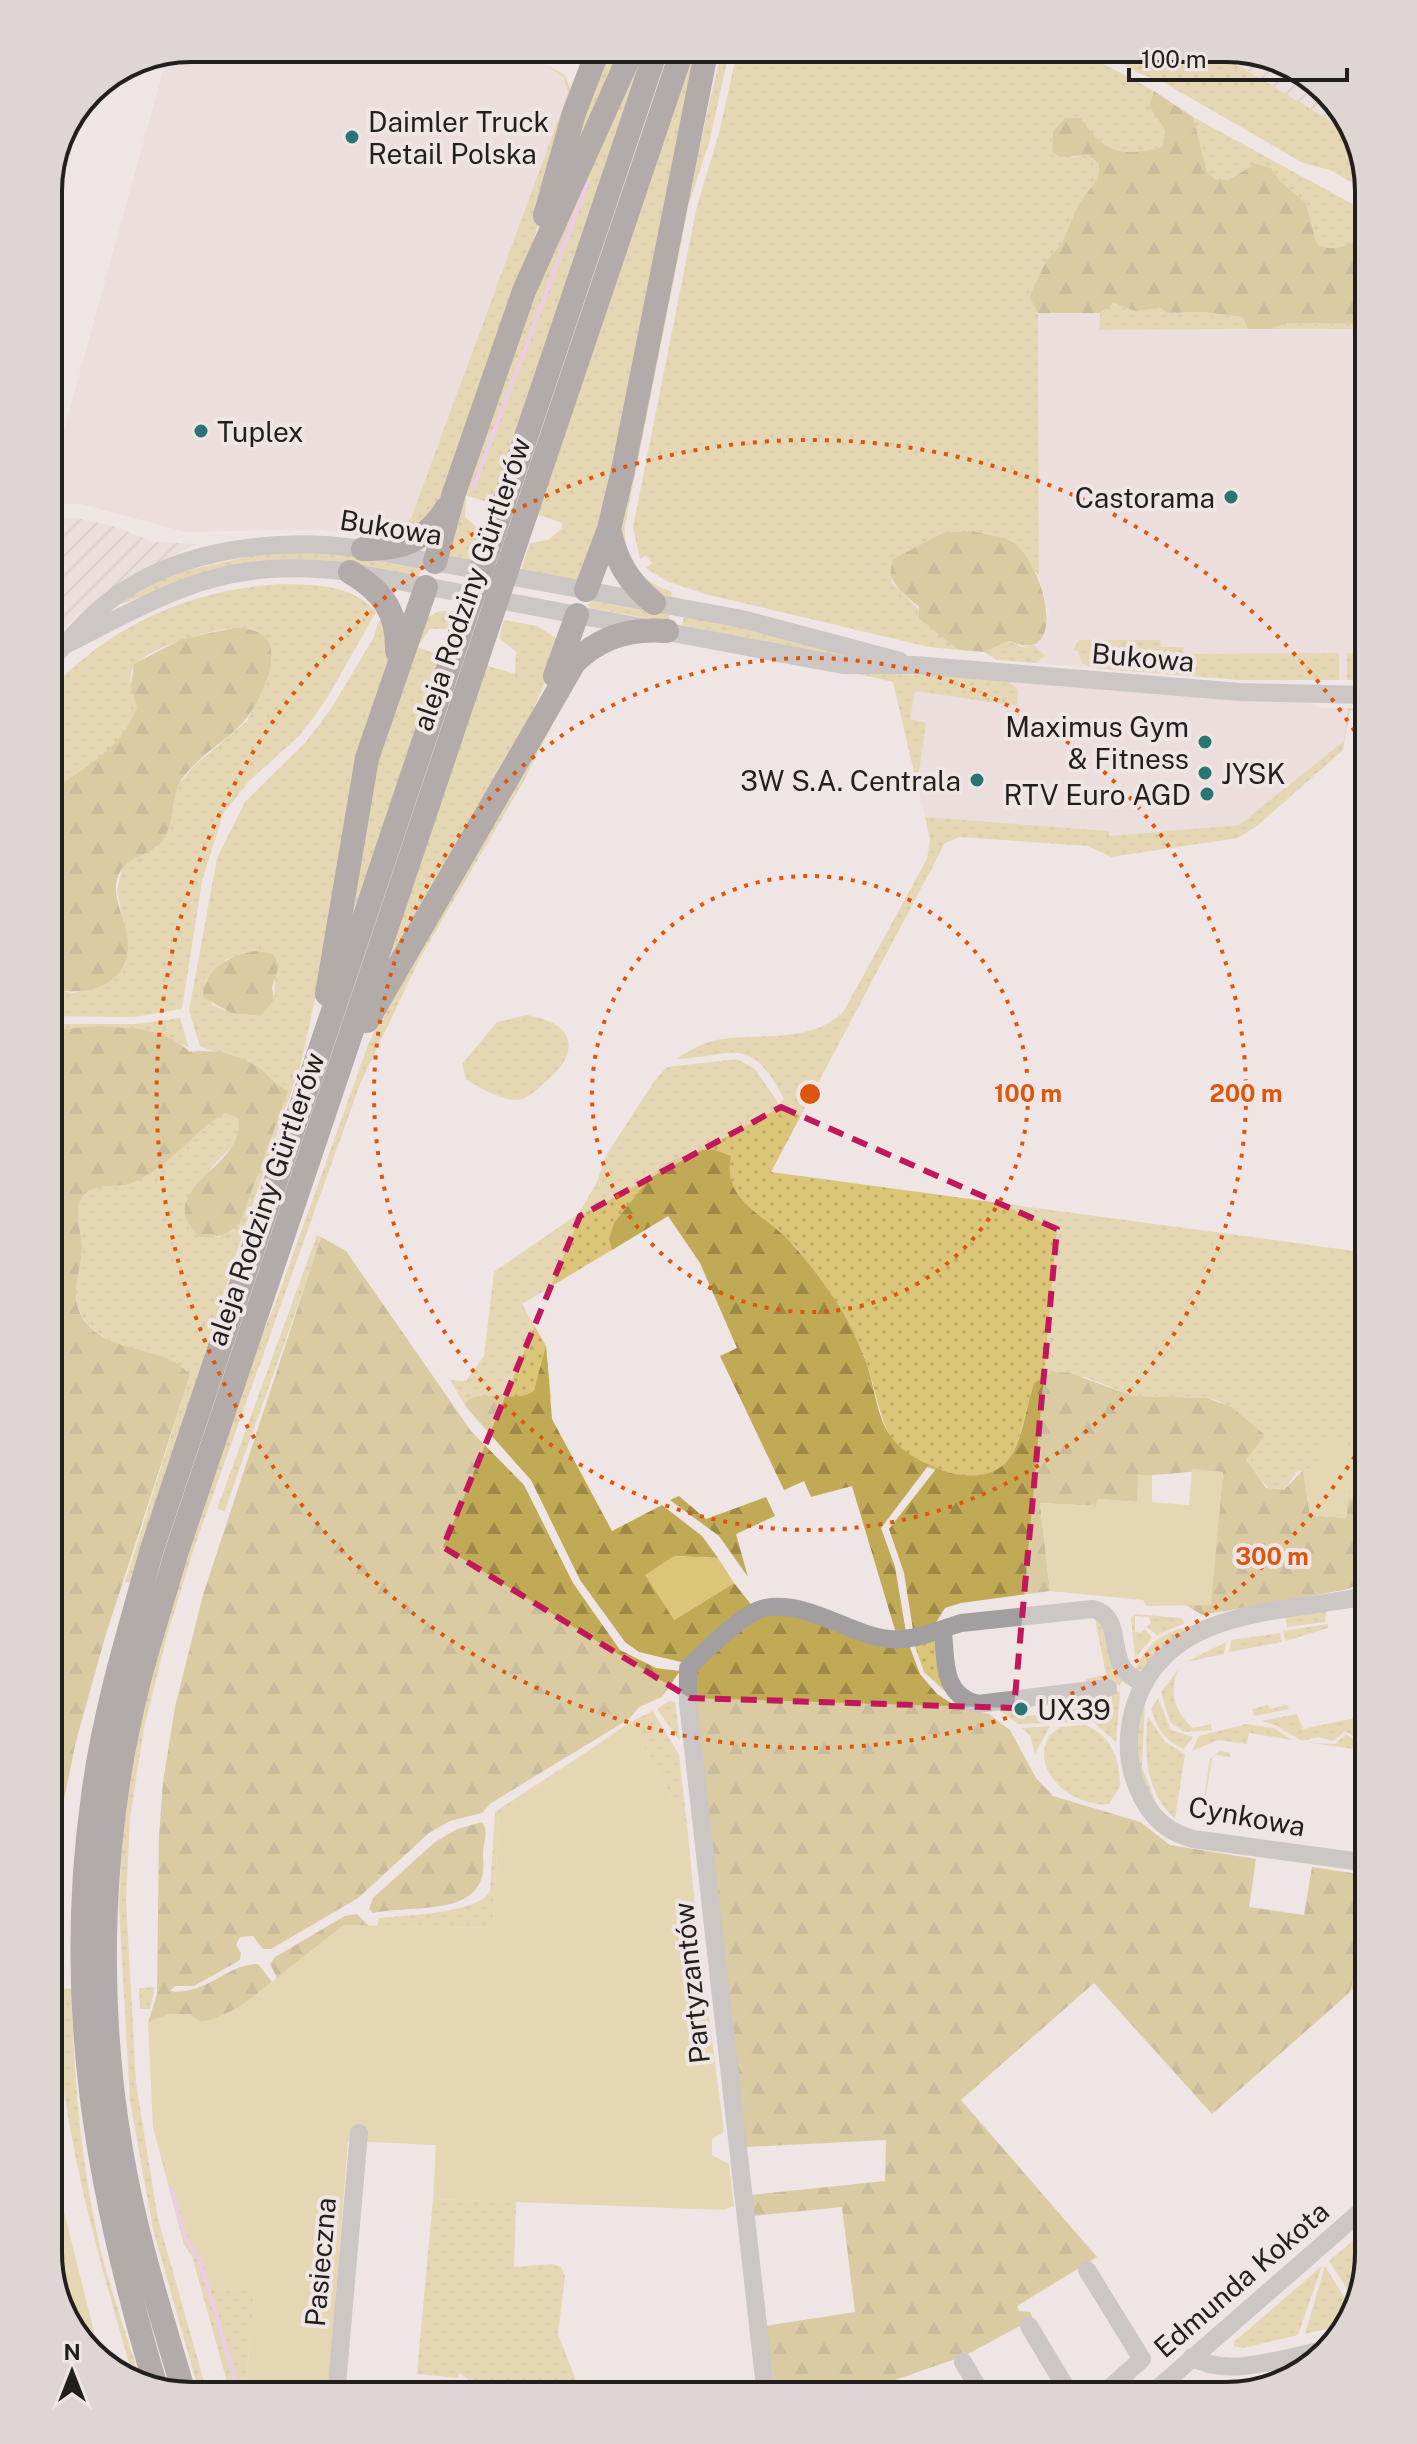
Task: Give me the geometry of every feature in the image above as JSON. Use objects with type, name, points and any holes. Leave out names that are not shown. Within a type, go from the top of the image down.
[{"type":"main road","points":[[435,562],[454,493],[524,291],[574,113],[594,62]]},
{"type":"main road","points":[[524,291],[627,62]]},
{"type":"main road","name":"aleja Rodziny Gürtlerów","points":[[181,2382],[143,2253],[121,2150],[111,2072],[106,1971],[113,1833],[138,1683],[176,1554],[340,1068],[464,660],[514,510],[653,62]]},
{"type":"main road","name":"aleja Rodziny Gürtlerów","points":[[514,510],[678,62]]},
{"type":"main road","points":[[586,590],[609,529],[704,62]]},
{"type":"main road","points":[[363,549],[400,546],[422,537],[440,517],[454,493]]},
{"type":"main road","points":[[609,529],[619,565],[635,587],[654,603]]},
{"type":"main road","points":[[350,572],[369,583],[390,608],[398,628],[396,665]]},
{"type":"main road","points":[[314,1071],[360,791],[396,665],[426,587]]},
{"type":"main road","points":[[540,719],[577,615]]},
{"type":"main road","points":[[340,1068],[567,672],[592,647],[629,632],[667,631]]},
{"type":"main road","name":"aleja Rodziny Gürtlerów","points":[[153,2376],[110,2218],[87,2073],[82,1974],[83,1889],[93,1795],[114,1681],[152,1549],[314,1071],[464,660]]},
{"type":"street","name":"Bukowa","points":[[62,649],[95,613],[145,581],[192,561],[264,545],[307,543],[363,549],[654,603],[817,637],[914,665]]},
{"type":"street","points":[[426,587],[435,562]]},
{"type":"street","name":"Bukowa","points":[[69,643],[155,597],[221,575],[267,567],[306,566],[843,665],[914,665],[1240,692],[1355,695]]},
{"type":"street","points":[[577,615],[586,590]]},
{"type":"street","points":[[1108,1688],[978,1704],[967,1701],[952,1688],[948,1678],[943,1631],[961,1623],[1098,1610],[1111,1624],[1120,1665],[1141,1689],[1167,1652],[1204,1628],[1355,1596]]},
{"type":"street","name":"Partyzantów","points":[[764,2382],[688,1668],[717,1640],[760,1609],[772,1608],[840,1622],[888,1639],[943,1631]]},
{"type":"street","name":"Cynkowa","points":[[1141,1689],[1128,1740],[1132,1770],[1142,1799],[1160,1824],[1193,1839],[1355,1861]]},
{"type":"street","name":"Pasieczna","points":[[337,2382],[359,2133]]},
{"type":"street","name":"Edmunda Kokota","points":[[1164,2382],[1355,2216]]},
{"type":"street","points":[[1087,2270],[1142,2359],[1117,2382]]},
{"type":"street","points":[[1029,2326],[1063,2382]]},
{"type":"street","points":[[1192,2357],[1206,2365],[1227,2367],[1307,2353]]},
{"type":"street","points":[[963,2362],[975,2382]]},
{"type":"highlighted area","points":[[781,1107],[1057,1229],[1014,1708],[690,1698],[443,1547],[580,1216]]},
{"type":"shaded area","points":[[538,62],[559,72],[568,85],[568,92],[411,518],[393,534],[378,539],[318,529],[186,532],[81,504],[62,504],[62,437],[165,64]]},
{"type":"shaded area","points":[[601,62],[620,62],[568,176],[569,150]]},
{"type":"shaded area","points":[[635,62],[644,62],[494,504],[462,494],[519,325]]},
{"type":"shaded area","points":[[686,62],[696,62],[614,474],[581,582],[521,571],[530,543],[548,540],[562,528],[562,523],[536,514]]},
{"type":"shaded area","points":[[719,62],[727,62],[709,143],[689,203],[625,525],[627,548],[635,567],[650,581],[671,591],[672,599],[648,589],[630,572],[620,550],[617,524],[682,201],[700,145]]},
{"type":"shaded area","points":[[735,62],[1100,62],[1154,91],[1149,106],[1165,130],[1162,147],[1136,152],[1115,150],[1097,139],[1081,118],[1065,118],[1053,131],[1052,151],[1074,157],[1088,155],[1099,164],[1098,178],[1078,205],[1061,245],[1046,261],[1029,297],[1038,313],[1039,576],[1010,540],[974,531],[928,541],[893,559],[892,583],[959,650],[929,647],[705,594],[666,581],[646,568],[652,563],[646,556],[640,559],[633,527],[697,206],[719,133]]},
{"type":"shaded area","points":[[1120,62],[1232,62],[1336,124],[1353,166],[1354,184],[1330,170],[1303,163],[1163,82]]},
{"type":"shaded area","points":[[1232,62],[1251,64],[1283,75],[1311,94],[1336,124]]},
{"type":"shaded area","points":[[547,65],[565,75],[572,93],[534,240],[450,482],[431,517],[401,536],[393,534],[411,518],[568,93],[564,78]]},
{"type":"shaded area","points":[[1193,117],[1355,205],[1355,240],[1332,248],[1317,245],[1306,203],[1280,181],[1271,168],[1255,164],[1228,180],[1216,180],[1207,172]]},
{"type":"shaded area","points":[[1112,303],[1135,311],[1161,308],[1167,313],[1202,312],[1244,317],[1248,329],[1099,330],[1100,313]]},
{"type":"shaded area","points":[[1038,313],[1100,313],[1099,330],[1355,329],[1355,680],[1239,680],[1036,663],[1039,662],[1034,645],[1044,635],[1049,615],[1039,576]]},
{"type":"shaded area","points":[[1286,323],[1355,324],[1355,329],[1272,329]]},
{"type":"shaded area","points":[[461,496],[466,497],[465,517],[481,531],[471,561],[445,556]]},
{"type":"shaded area","points":[[77,518],[117,527],[153,542],[196,544],[111,590],[77,615],[62,631],[62,519]]},
{"type":"shaded area","points":[[264,553],[335,553],[422,569],[418,576],[333,562],[283,560],[197,575],[117,604],[172,574]]},
{"type":"shaded area","points":[[280,584],[332,588],[355,596],[376,612],[326,700],[300,735],[249,781],[223,814],[202,881],[182,1009],[134,1017],[62,1016],[62,991],[73,993],[95,987],[121,912],[117,890],[122,868],[131,859],[157,847],[171,822],[176,787],[196,764],[247,721],[266,681],[234,628],[175,642],[159,649],[135,665],[131,674],[137,708],[123,738],[98,762],[62,785],[62,678],[98,648],[153,615],[214,594]]},
{"type":"shaded area","points":[[593,600],[670,614],[668,622],[591,608],[588,606]]},
{"type":"shaded area","points":[[439,611],[453,611],[447,629],[430,629],[417,647],[443,656],[336,978],[370,783],[425,619]]},
{"type":"shaded area","points":[[388,617],[393,642],[301,1063],[243,1233],[132,1583],[125,1582],[190,1375],[167,1360],[103,1337],[83,1318],[76,1299],[82,1247],[79,1206],[90,1190],[126,1185],[145,1177],[225,1113],[237,1117],[238,1135],[232,1147],[206,1176],[189,1225],[200,1237],[220,1237],[274,1084],[264,1072],[200,1046],[189,1011],[217,858],[245,802],[305,743],[331,709],[374,637],[378,622]],"holes":[[[250,952],[275,980],[274,1000],[261,1016],[231,1013],[212,1005],[205,981],[227,959]]]},
{"type":"shaded area","points":[[684,617],[809,640],[872,659],[821,655],[682,625]]},
{"type":"shaded area","points":[[504,620],[537,626],[562,642],[524,732],[369,1006],[485,665],[515,674],[516,652],[499,638]]},
{"type":"shaded area","points":[[1079,640],[1160,640],[1161,647],[1183,647],[1184,654],[1339,653],[1339,680],[1239,680],[1093,668],[1082,663],[1078,651],[1073,650]]},
{"type":"shaded area","points":[[1009,641],[1022,647],[1034,645],[1045,656],[1036,663],[997,660],[984,652]]},
{"type":"shaded area","points":[[1347,653],[1355,654],[1355,680],[1347,680]]},
{"type":"shaded area","points":[[845,671],[1007,680],[1018,690],[1017,706],[915,691],[910,719],[926,723],[917,785],[893,682]]},
{"type":"shaded area","points":[[893,674],[1311,702],[1320,708],[1348,708],[1345,741],[1239,825],[1108,836],[1108,831],[925,817]]},
{"type":"shaded area","points":[[562,706],[522,784],[420,958],[360,1084],[194,1548],[168,1632],[144,1728],[130,1818],[126,1900],[136,2083],[158,2219],[204,2382],[196,2382],[153,2229],[130,2101],[119,1907],[123,1817],[152,1662],[244,1379],[277,1299],[368,1045]]},
{"type":"shaded area","points":[[1348,708],[1355,709],[1350,711],[1343,750],[1257,826],[1238,838],[1111,857],[1088,846],[960,837],[945,843],[771,1172],[1355,1251],[1355,1497],[1348,1500],[1348,1441],[1321,1465],[1297,1472],[1284,1490],[1270,1490],[1248,1467],[1247,1455],[1257,1446],[1219,1401],[1133,1396],[1085,1377],[1034,1383],[1014,1450],[1006,1462],[994,1471],[978,1476],[931,1469],[898,1447],[889,1433],[854,1334],[792,1244],[668,1216],[522,1304],[546,1346],[551,1398],[466,1407],[450,1380],[466,1381],[484,1356],[494,1272],[578,1214],[596,1184],[607,1154],[655,1080],[667,1067],[737,1059],[755,1069],[779,1104],[784,1099],[761,1064],[751,1057],[728,1053],[676,1059],[716,1040],[816,1029],[844,1011],[927,859],[930,840],[925,817],[1109,831],[1109,836],[1239,825],[1344,741]]},
{"type":"shaded area","points":[[527,1015],[556,1025],[568,1041],[564,1061],[555,1073],[532,1094],[517,1100],[490,1093],[466,1079],[462,1064],[497,1022]]},
{"type":"shaded area","points":[[180,1018],[189,1048],[138,1030],[103,1027],[62,1029],[62,1024],[137,1024]]},
{"type":"shaded area","points":[[317,1235],[321,1237],[310,1271],[225,1511],[217,1509]]},
{"type":"shaded area","points":[[1321,1440],[1348,1441],[1350,1484],[1346,1518],[1310,1515],[1303,1470],[1321,1465]]},
{"type":"shaded area","points":[[1192,1469],[1223,1472],[1211,1605],[1147,1606],[1143,1600],[1050,1591],[1040,1503],[1096,1506],[1097,1499],[1137,1502],[1138,1475],[1152,1475],[1152,1502],[1189,1505]]},
{"type":"shaded area","points":[[674,1556],[718,1558],[734,1583],[674,1620],[645,1575]]},
{"type":"shaded area","points":[[1326,1610],[1325,1622],[1287,1627],[1285,1616]]},
{"type":"shaded area","points":[[1135,1614],[1181,1618],[1185,1623],[1157,1635],[1147,1627],[1151,1623],[1149,1617],[1135,1616],[1135,1632],[1141,1633],[1145,1629],[1152,1638],[1135,1658],[1131,1618]]},
{"type":"shaded area","points":[[1095,1618],[1101,1618],[1123,1680],[1120,1686],[1111,1681],[1086,1684],[1086,1679],[1106,1675]]},
{"type":"shaded area","points":[[1328,1624],[1328,1628],[1286,1641],[1283,1631]]},
{"type":"shaded area","points":[[1185,1628],[1144,1669],[1135,1671],[1154,1642],[1168,1633]]},
{"type":"shaded area","points":[[1280,1633],[1282,1642],[1229,1652],[1231,1640]]},
{"type":"shaded area","points":[[933,1641],[937,1645],[948,1694],[924,1672],[914,1644]]},
{"type":"shaded area","points":[[1226,1642],[1224,1654],[1186,1662]]},
{"type":"shaded area","points":[[1179,1669],[1174,1686],[1178,1709],[1193,1728],[1211,1724],[1212,1730],[1184,1732],[1170,1722],[1161,1692]]},
{"type":"shaded area","points":[[1112,1686],[1120,1693],[1116,1742],[1092,1721],[1018,1724],[996,1708],[1017,1705],[1017,1715],[1027,1716],[1112,1704]]},
{"type":"shaded area","points":[[1158,1698],[1171,1730],[1193,1737],[1184,1749],[1167,1738],[1156,1722],[1151,1709]]},
{"type":"shaded area","points":[[669,1701],[675,1702],[680,1741],[657,1709]]},
{"type":"shaded area","points":[[1145,1702],[1142,1767],[1155,1801],[1169,1823],[1149,1793],[1138,1766],[1137,1738]]},
{"type":"shaded area","points":[[1268,1705],[1270,1709],[1287,1705],[1289,1709],[1254,1716],[1252,1709]]},
{"type":"shaded area","points":[[653,1711],[679,1755],[687,1825],[630,1722]]},
{"type":"shaded area","points":[[1297,1714],[1303,1729],[1355,1718],[1355,1737],[1345,1731],[1333,1741],[1318,1737],[1302,1741],[1275,1725],[1261,1721]]},
{"type":"shaded area","points":[[1148,1717],[1165,1742],[1185,1754],[1175,1819],[1152,1784],[1146,1745]]},
{"type":"shaded area","points":[[630,1722],[687,1825],[706,2016],[709,2016],[724,2132],[712,2139],[712,2155],[729,2164],[734,2206],[723,2210],[433,2199],[436,2145],[348,2141],[329,2382],[246,2382],[254,2295],[244,2290],[212,2289],[201,2255],[190,2240],[153,2127],[148,2023],[168,2014],[190,2014],[201,2022],[208,2021],[240,2007],[344,1925],[493,1928],[499,1813]]},
{"type":"shaded area","points":[[1246,1724],[1274,1728],[1292,1740],[1249,1733],[1247,1744],[1218,1740],[1192,1751],[1199,1736]]},
{"type":"shaded area","points":[[1085,1725],[1108,1741],[1116,1757],[1120,1786],[1109,1804],[1096,1804],[1069,1794],[1058,1785],[1045,1762],[1044,1749],[1049,1736],[1060,1727]]},
{"type":"shaded area","points":[[1050,1726],[1035,1754],[1030,1736],[1022,1728]]},
{"type":"shaded area","points":[[1346,1734],[1355,1740],[1355,1749],[1311,1743],[1335,1744]]},
{"type":"shaded area","points":[[600,1743],[499,1813],[493,1928],[377,1926],[379,1918],[456,1909],[483,1899],[490,1891],[495,1812]]},
{"type":"shaded area","points":[[1220,1751],[1230,1753],[1230,1757],[1215,1755]]},
{"type":"shaded area","points":[[1215,1755],[1203,1812],[1230,1818],[1229,1822],[1201,1817],[1210,1759]]},
{"type":"shaded area","points":[[1273,1821],[1288,1823],[1288,1827],[1306,1830],[1306,1833],[1254,1824],[1272,1824]]},
{"type":"shaded area","points":[[155,1987],[150,2009],[140,2009],[139,1988]]},
{"type":"shaded area","points":[[62,1988],[72,1989],[78,2112],[97,2234],[137,2370],[130,2367],[96,2245],[62,2076]]},
{"type":"shaded area","points":[[153,2127],[189,2237],[201,2255],[212,2289],[244,2290],[254,2294],[246,2382],[227,2382],[192,2256],[184,2245]]},
{"type":"shaded area","points":[[433,2199],[516,2202],[514,2267],[552,2264],[561,2267],[565,2276],[558,2334],[577,2382],[468,2382],[459,2373],[458,2378],[417,2374]]},
{"type":"shaded area","points":[[62,2203],[94,2332],[89,2332],[75,2310],[66,2286],[62,2253]]},
{"type":"shaded area","points":[[1355,2239],[1354,2270],[1349,2292],[1329,2261]]},
{"type":"shaded area","points":[[1322,2266],[1298,2335],[1243,2348],[1234,2346],[1234,2342]]},
{"type":"shaded area","points":[[1325,2266],[1346,2300],[1330,2328],[1305,2334]]},
{"type":"green space","points":[[1154,91],[1193,117],[1207,172],[1216,180],[1228,180],[1255,164],[1271,168],[1280,181],[1306,203],[1317,245],[1332,248],[1355,240],[1355,324],[1286,323],[1272,329],[1248,329],[1243,317],[1202,312],[1167,313],[1161,308],[1135,311],[1113,303],[1100,313],[1038,313],[1029,297],[1046,261],[1061,245],[1078,205],[1098,178],[1099,164],[1088,155],[1060,157],[1052,151],[1053,131],[1065,118],[1081,118],[1097,139],[1115,150],[1136,152],[1162,147],[1165,130],[1149,106]]},
{"type":"green space","points":[[974,531],[1011,541],[1034,569],[1046,609],[1046,627],[1040,640],[1028,645],[1009,641],[984,652],[959,650],[919,618],[919,607],[893,581],[893,559],[943,533]]},
{"type":"green space","points":[[234,628],[263,635],[270,645],[271,655],[267,678],[247,717],[196,763],[179,783],[164,838],[121,870],[116,882],[116,895],[128,947],[117,975],[94,989],[62,990],[62,784],[100,757],[130,723],[137,707],[131,686],[134,664],[182,639]]},
{"type":"green space","points":[[256,951],[273,954],[279,966],[272,987],[274,1000],[261,1016],[231,1013],[203,997],[204,987],[213,971],[229,959]]},
{"type":"green space","points":[[102,1026],[160,1034],[190,1052],[208,1051],[238,1057],[256,1066],[288,1091],[240,1223],[226,1233],[200,1237],[187,1220],[185,1204],[192,1190],[230,1149],[238,1134],[237,1117],[225,1113],[145,1177],[126,1185],[90,1190],[81,1199],[78,1219],[82,1247],[76,1300],[83,1319],[104,1337],[169,1359],[190,1375],[106,1634],[76,1741],[62,1809],[62,1029]]},
{"type":"green space","points":[[697,1150],[715,1150],[731,1156],[730,1172],[739,1196],[792,1244],[832,1295],[849,1323],[871,1378],[882,1420],[896,1443],[907,1453],[958,1474],[983,1474],[997,1469],[1008,1460],[1016,1447],[1034,1383],[1054,1372],[1070,1373],[1133,1396],[1207,1398],[1231,1407],[1265,1435],[1246,1460],[1266,1488],[1284,1490],[1303,1470],[1310,1515],[1346,1518],[1348,1500],[1355,1497],[1355,1586],[1202,1615],[1186,1605],[1210,1605],[1223,1472],[1138,1475],[1138,1502],[1097,1499],[1097,1506],[1040,1503],[1050,1591],[961,1603],[945,1608],[935,1624],[913,1630],[904,1573],[889,1529],[936,1469],[928,1466],[881,1528],[895,1567],[906,1632],[895,1630],[852,1486],[811,1497],[804,1481],[784,1490],[720,1356],[737,1348],[700,1263],[668,1216],[612,1250],[609,1239],[614,1223],[662,1165]]},
{"type":"green space","points":[[321,1237],[346,1251],[471,1431],[524,1485],[573,1583],[620,1650],[656,1668],[680,1671],[662,1697],[639,1707],[629,1719],[491,1803],[482,1813],[450,1821],[429,1833],[358,1898],[271,1949],[263,1949],[253,1936],[240,1937],[236,1945],[241,1953],[240,1960],[194,1986],[175,1986],[170,1991],[195,1989],[236,1969],[258,1964],[272,1982],[239,2007],[221,2017],[201,2022],[188,2015],[175,2014],[148,2023],[157,1994],[159,1836],[163,1782],[175,1707],[203,1595]]},
{"type":"green space","points":[[546,1346],[552,1419],[612,1531],[662,1505],[702,1536],[718,1558],[674,1556],[674,1620],[734,1583],[753,1607],[685,1663],[639,1652],[625,1642],[580,1580],[531,1480],[466,1407],[466,1402],[482,1396],[517,1397],[534,1391]]},
{"type":"green space","points":[[679,1496],[706,1519],[766,1497],[775,1516],[736,1534],[748,1577],[719,1536],[670,1500]]},
{"type":"green space","points":[[766,1608],[909,1645],[920,1674],[937,1694],[959,1708],[989,1714],[1010,1730],[1036,1778],[1053,1796],[1140,1822],[1170,1845],[1256,1859],[1249,1907],[1304,1915],[1312,1867],[1355,1874],[1355,1977],[1349,1993],[1212,2114],[1094,1983],[961,2100],[1097,2257],[1017,2306],[1019,2311],[1030,2312],[1033,2319],[964,2356],[889,2382],[774,2382],[765,2326],[855,2312],[842,2207],[753,2216],[751,2195],[885,2181],[886,2140],[746,2147],[688,1669]]},
{"type":"green space","points":[[482,1822],[486,1834],[482,1877],[475,1891],[462,1900],[446,1905],[373,1913],[369,1909],[373,1898],[435,1842],[457,1829]]},
{"type":"green space","points":[[357,1914],[369,1926],[344,1925],[277,1978],[270,1964],[275,1957],[345,1916]]},
{"type":"waterway","points":[[473,488],[587,184]]},
{"type":"waterway","points":[[171,2189],[185,2237],[200,2261],[236,2382]]},
{"type":"place","name":"Daimler Truck Retail Polska","points":[[352,137]]},
{"type":"place","name":"Tuplex","points":[[201,431]]},
{"type":"place","name":"Castorama","points":[[1231,497]]},
{"type":"place","name":"Maximus Gym & Fitness","points":[[1205,742]]},
{"type":"place","name":"JYSK","points":[[1205,773]]},
{"type":"place","name":"3W S.A. Centrala","points":[[977,780]]},
{"type":"place","name":"RTV Euro AGD","points":[[1207,794]]},
{"type":"place","name":"UX39","points":[[1021,1709]]}]
